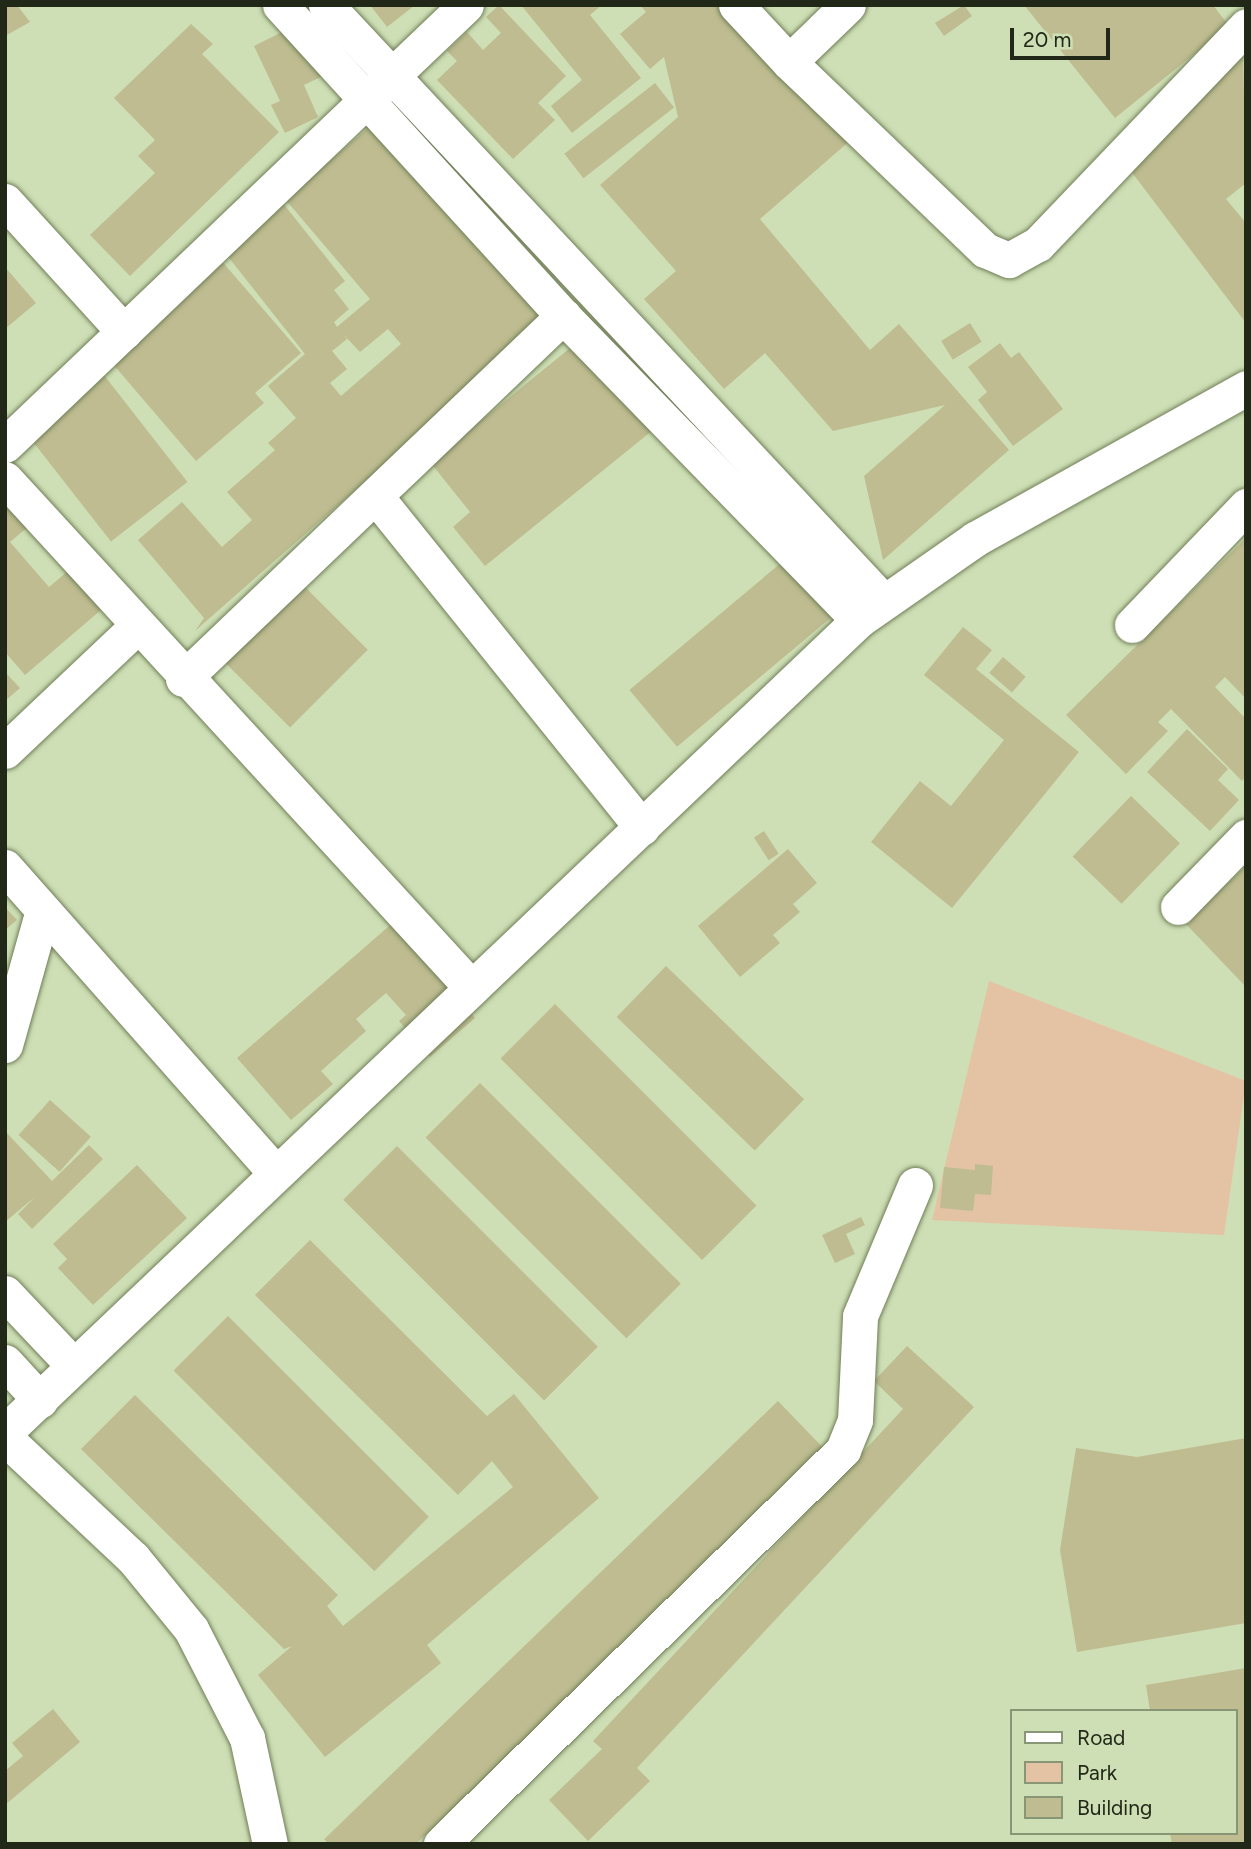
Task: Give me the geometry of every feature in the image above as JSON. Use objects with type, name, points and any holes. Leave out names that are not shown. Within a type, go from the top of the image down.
[{"type":"street","points":[[280,5],[378,88],[871,611]]},
{"type":"street","points":[[326,5],[378,88],[564,316],[871,611]]},
{"type":"street","points":[[5,445],[466,5]]},
{"type":"street","points":[[736,5],[789,62],[985,250],[1009,260],[1038,244],[1246,26]]},
{"type":"street","points":[[789,62],[848,5]]},
{"type":"street","points":[[5,201],[124,332]]},
{"type":"street","points":[[183,679],[377,498],[564,316]]},
{"type":"street","points":[[5,1432],[274,1171],[871,611],[985,533],[1246,387]]},
{"type":"street","points":[[5,479],[183,679],[470,986]]},
{"type":"street","points":[[377,498],[642,828]]},
{"type":"street","points":[[1132,625],[1246,506]]},
{"type":"street","points":[[5,751],[136,627]]},
{"type":"street","points":[[1178,907],[1246,837]]},
{"type":"street","points":[[5,867],[43,914],[274,1171]]},
{"type":"street","points":[[5,1045],[43,914]]},
{"type":"street","points":[[441,1844],[843,1450],[855,1420],[860,1316],[915,1185]]},
{"type":"street","points":[[5,1293],[74,1365]]},
{"type":"street","points":[[5,1362],[40,1400]]},
{"type":"street","points":[[5,1438],[132,1558],[191,1629],[247,1738],[270,1844]]},
{"type":"green space","points":[[989,981],[1246,1081],[1224,1235],[932,1220]]},
{"type":"building","points":[[5,5],[17,5],[30,22],[5,36]]},
{"type":"building","points":[[370,5],[415,5],[387,27]]},
{"type":"building","points":[[499,5],[566,76],[538,103],[555,120],[513,159],[437,80],[457,61],[447,51],[467,32],[483,50],[501,33],[486,17]]},
{"type":"building","points":[[521,5],[602,5],[590,15],[641,78],[572,133],[551,106],[582,80]]},
{"type":"building","points":[[640,5],[749,5],[860,132],[760,219],[870,350],[899,324],[1009,450],[883,560],[864,476],[945,405],[833,431],[765,353],[724,389],[644,299],[676,271],[600,185],[678,117],[664,57],[650,69],[620,34],[646,12]]},
{"type":"building","points":[[964,5],[972,16],[944,36],[935,23]]},
{"type":"building","points":[[1024,5],[1213,5],[1229,26],[1115,118]]},
{"type":"building","points":[[304,21],[329,73],[304,85],[318,117],[285,133],[271,105],[280,101],[254,46]]},
{"type":"building","points":[[191,24],[213,44],[202,54],[279,132],[130,276],[90,235],[155,173],[138,156],[155,140],[114,98]]},
{"type":"building","points":[[1243,50],[1246,183],[1226,199],[1246,223],[1246,323],[1124,162],[1204,97],[1197,88]]},
{"type":"building","points":[[655,83],[674,107],[583,178],[564,154]]},
{"type":"building","points":[[374,123],[552,317],[195,631],[204,618],[138,540],[182,502],[222,547],[252,520],[227,492],[275,450],[268,443],[296,418],[268,386],[305,354],[222,249],[282,202],[345,281],[334,290],[349,309],[334,322],[337,327],[370,299],[285,199]],"holes":[[[388,329],[401,344],[341,396],[330,383],[347,369],[332,351],[347,339],[342,333],[360,352]]]},
{"type":"building","points":[[219,258],[301,353],[255,393],[264,403],[196,461],[106,356]]},
{"type":"building","points":[[5,267],[36,303],[5,329]]},
{"type":"building","points":[[970,323],[982,342],[953,360],[941,341]]},
{"type":"building","points":[[1000,343],[1011,358],[1019,352],[1063,409],[1013,446],[978,400],[987,392],[968,367]]},
{"type":"building","points":[[575,344],[653,430],[485,566],[453,527],[470,512],[430,462]]},
{"type":"building","points":[[100,370],[187,482],[111,542],[24,430]]},
{"type":"building","points":[[5,501],[28,527],[10,542],[49,587],[68,571],[101,610],[25,675],[5,652]]},
{"type":"building","points":[[1246,538],[1246,699],[1225,677],[1215,687],[1246,719],[1246,776],[1242,781],[1171,709],[1158,722],[1168,731],[1126,774],[1066,715]]},
{"type":"building","points":[[788,557],[836,614],[677,747],[629,690]]},
{"type":"building","points":[[302,584],[368,650],[290,728],[224,662]]},
{"type":"building","points":[[963,627],[992,650],[976,669],[1079,752],[952,908],[871,842],[920,781],[951,806],[1004,740],[924,675]]},
{"type":"building","points":[[1003,657],[1026,677],[1012,693],[989,673]]},
{"type":"building","points":[[5,672],[20,688],[5,701]]},
{"type":"building","points":[[1187,729],[1228,769],[1218,780],[1239,800],[1210,831],[1147,772]]},
{"type":"building","points":[[1131,796],[1180,843],[1122,904],[1073,856]]},
{"type":"building","points":[[764,831],[779,854],[769,860],[754,838]]},
{"type":"building","points":[[788,849],[817,883],[793,904],[800,912],[773,935],[780,943],[740,977],[698,926]]},
{"type":"building","points":[[1246,866],[1246,987],[1185,923]]},
{"type":"building","points":[[5,907],[17,920],[5,930]]},
{"type":"building","points":[[403,914],[443,980],[475,1018],[430,1057],[399,1021],[406,1015],[386,993],[356,1019],[366,1031],[321,1071],[333,1084],[291,1120],[237,1058]]},
{"type":"building","points":[[666,966],[804,1099],[755,1150],[617,1017]]},
{"type":"building","points":[[555,1004],[757,1206],[702,1260],[501,1058]]},
{"type":"building","points":[[480,1083],[681,1284],[626,1338],[426,1137]]},
{"type":"building","points":[[50,1100],[91,1137],[59,1172],[19,1135]]},
{"type":"building","points":[[5,1131],[52,1181],[89,1145],[103,1159],[32,1229],[18,1214],[36,1196],[5,1222]]},
{"type":"building","points":[[397,1146],[598,1347],[544,1401],[343,1200]]},
{"type":"building","points":[[975,1164],[993,1166],[991,1195],[975,1194],[973,1211],[940,1208],[944,1167],[975,1170]]},
{"type":"building","points":[[137,1165],[187,1218],[93,1305],[58,1268],[67,1259],[53,1244]]},
{"type":"building","points":[[861,1217],[865,1225],[846,1234],[855,1254],[835,1263],[822,1235]]},
{"type":"building","points":[[310,1240],[487,1416],[514,1394],[599,1498],[427,1645],[441,1663],[325,1757],[258,1675],[292,1646],[284,1649],[81,1449],[135,1395],[338,1595],[327,1606],[343,1626],[513,1487],[492,1461],[458,1495],[255,1295]]},
{"type":"building","points":[[228,1316],[429,1517],[374,1571],[174,1370]]},
{"type":"building","points":[[907,1346],[974,1407],[637,1768],[650,1781],[588,1841],[549,1800],[602,1749],[593,1741],[903,1409],[874,1381]]},
{"type":"building","points":[[778,1401],[825,1449],[416,1844],[329,1844],[324,1839]]},
{"type":"building","points":[[1246,1438],[1246,1623],[1077,1652],[1060,1550],[1076,1448],[1137,1457]]},
{"type":"building","points":[[1246,1668],[1246,1844],[1172,1844],[1170,1835],[1237,1835],[1237,1709],[1150,1709],[1146,1685]]},
{"type":"building","points":[[53,1709],[80,1742],[5,1805],[5,1771],[23,1756],[12,1743]]}]
